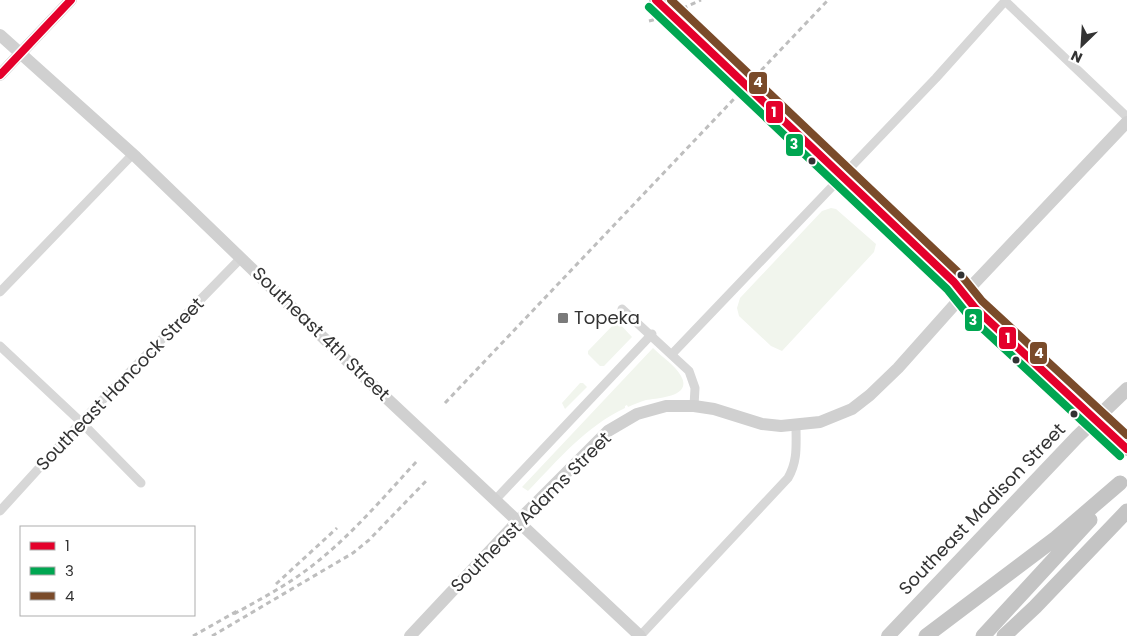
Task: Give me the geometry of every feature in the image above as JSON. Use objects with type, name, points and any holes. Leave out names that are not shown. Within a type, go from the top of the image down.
[{"type":"highway","points":[[926,636],[1056,538],[1123,479]]},
{"type":"highway","points":[[983,636],[1104,505],[1123,479]]},
{"type":"highway","points":[[1004,636],[1035,607],[1127,511]]},
{"type":"highway","points":[[1017,636],[1035,607]]},
{"type":"main road","points":[[656,0],[920,249],[954,282],[975,308],[1122,445]]},
{"type":"main road","name":"Southeast Madison Street","points":[[888,636],[1127,389]]},
{"type":"street","points":[[0,75],[71,0]]},
{"type":"street","points":[[672,354],[936,78],[1005,0],[1127,118]]},
{"type":"street","name":"Southeast 4th Street","points":[[0,35],[132,154],[640,636]]},
{"type":"street","name":"Southeast Adams Street","points":[[410,636],[518,521],[608,431],[637,414],[666,406],[694,406],[714,409],[762,424],[796,426],[820,422],[852,408],[870,396],[1127,122]]},
{"type":"street","points":[[0,292],[132,154]]},
{"type":"street","name":"Southeast Hancock Street","points":[[0,511],[81,422],[241,258]]},
{"type":"street","points":[[622,309],[652,334],[689,370],[695,388],[694,406]]},
{"type":"street","points":[[495,500],[652,334]]},
{"type":"street","points":[[0,346],[81,422],[141,483]]},
{"type":"street","points":[[640,636],[789,477],[796,458],[796,426]]},
{"type":"shaded area","points":[[831,208],[836,209],[876,244],[874,252],[782,351],[771,346],[739,316],[737,308],[740,298],[822,211]]},
{"type":"shaded area","points":[[618,322],[632,337],[604,366],[600,366],[588,354],[588,351]]},
{"type":"shaded area","points":[[653,348],[681,376],[682,388],[672,395],[646,400],[628,407],[627,405],[625,406],[625,408],[585,434],[528,491],[522,487]]},
{"type":"shaded area","points":[[580,383],[587,387],[565,409],[562,403]]},
{"type":"railway","points":[[649,21],[664,17],[701,0]]},
{"type":"railway","points":[[445,403],[828,0]]},
{"type":"railway","points":[[234,614],[285,585],[317,562],[362,521],[417,461]]},
{"type":"railway","points":[[212,636],[353,553],[369,540],[428,479]]},
{"type":"railway","points":[[276,584],[337,528]]},
{"type":"railway","points":[[193,636],[239,610]]},
{"type":"transit line","name":"1","points":[[0,75],[71,0]]},
{"type":"transit line","name":"1","points":[[656,0],[954,282],[975,308],[1127,449]]},
{"type":"transit line","name":"4","points":[[671,0],[961,275],[982,301],[1127,435]]},
{"type":"transit line","name":"3","points":[[649,7],[947,289],[968,315],[1120,456]]},
{"type":"place","name":"Topeka","points":[[563,318]]}]
